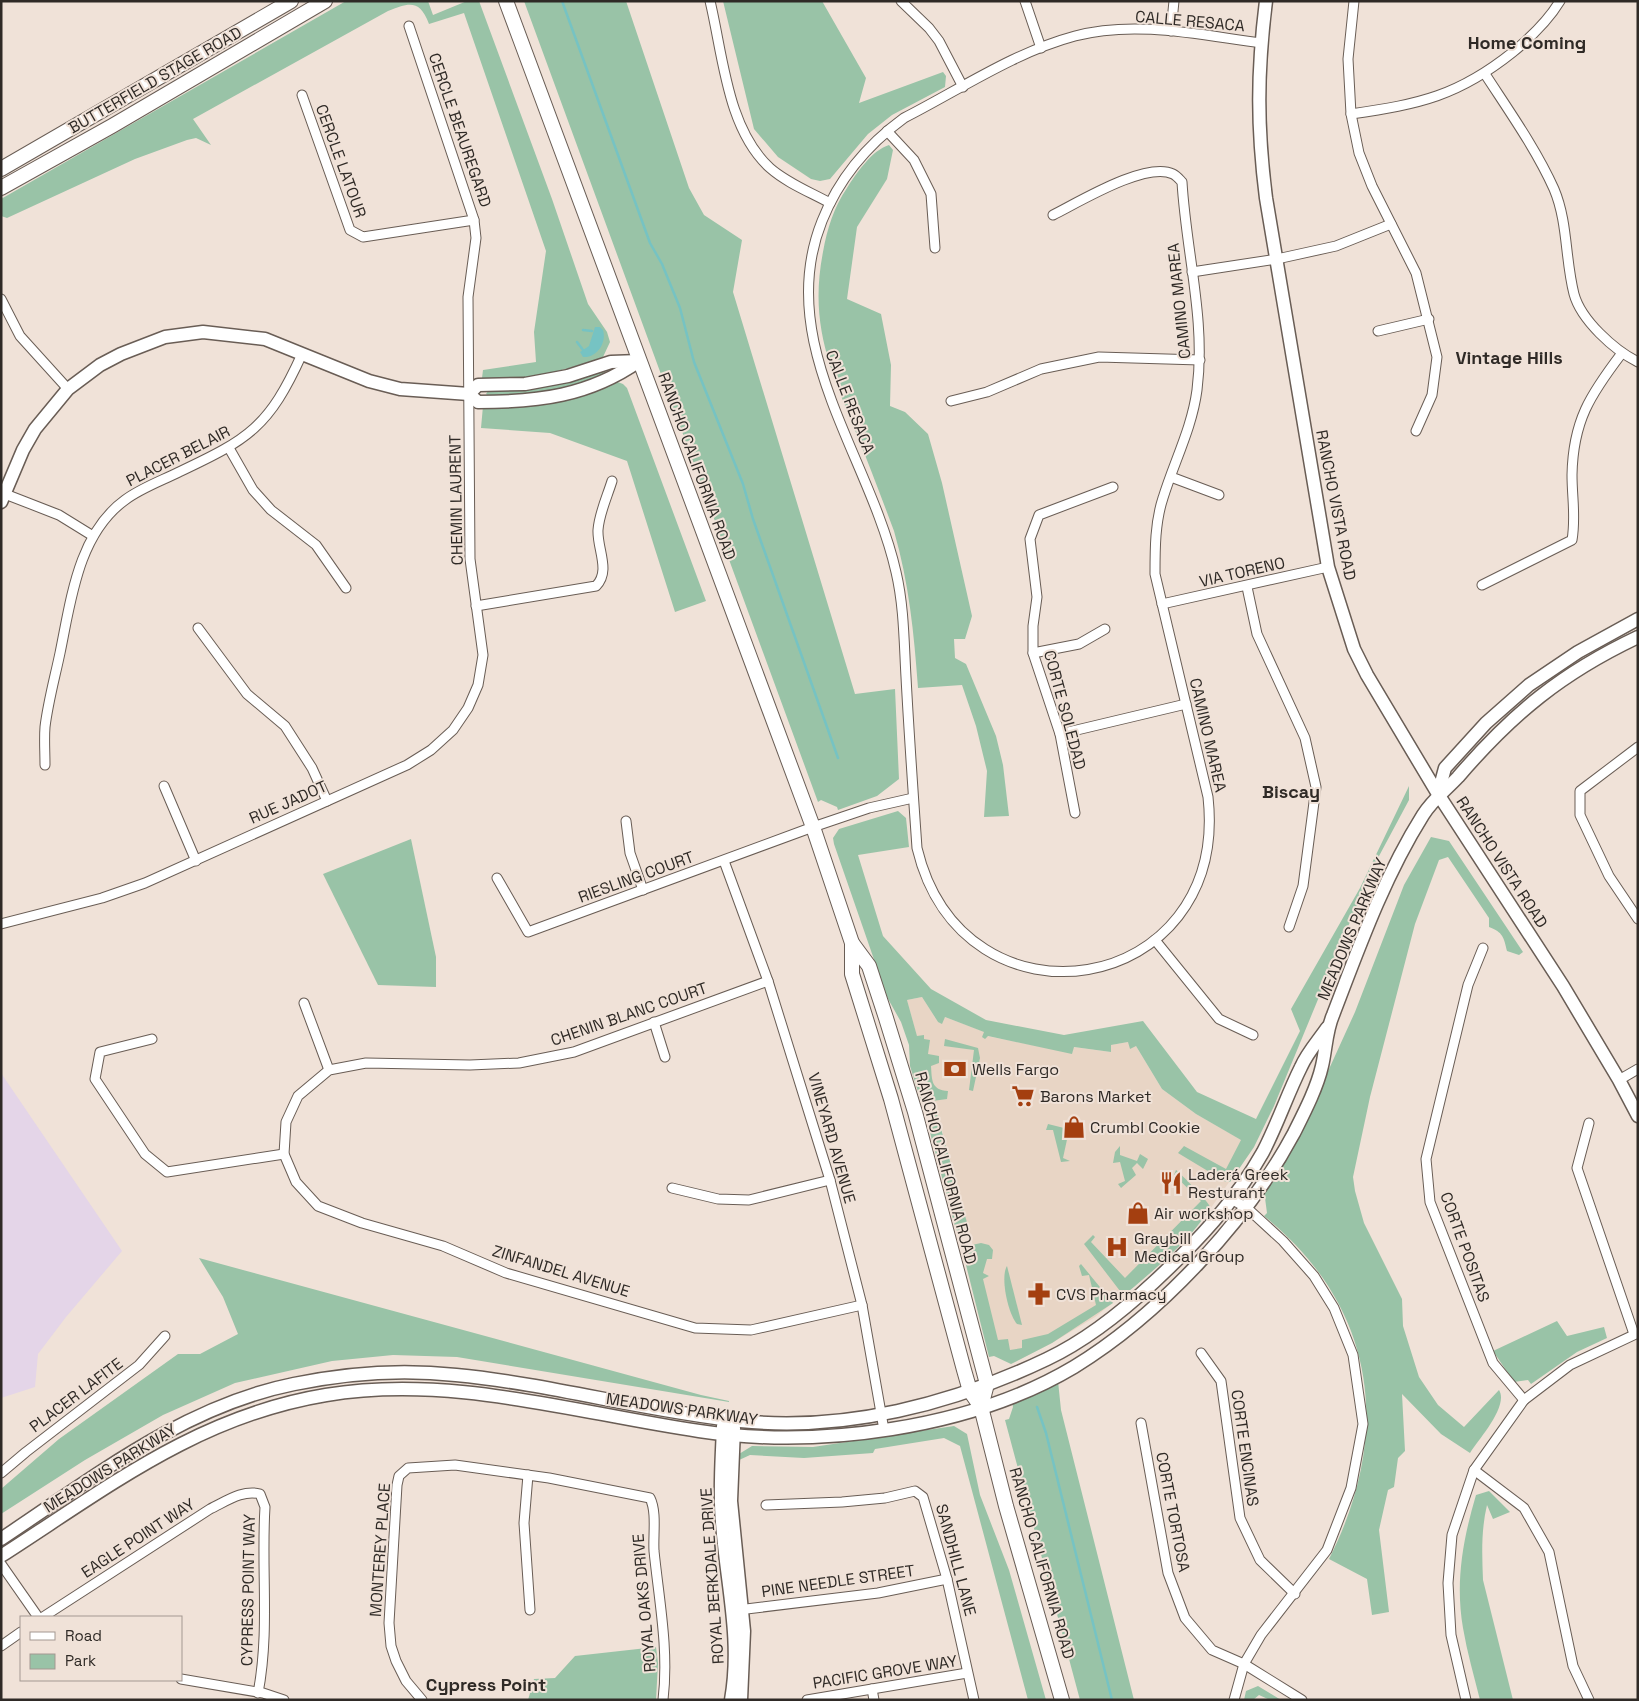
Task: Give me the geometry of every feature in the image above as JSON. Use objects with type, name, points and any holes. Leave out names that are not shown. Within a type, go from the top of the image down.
[{"type":"main road","name":"BUTTERFIELD STAGE ROAD","points":[[1,169],[291,1]]},
{"type":"main road","name":"BUTTERFIELD STAGE ROAD","points":[[1,188],[325,1]]},
{"type":"main road","name":"RANCHO CALIFORNIA ROAD","points":[[506,1],[813,827],[852,943],[869,966],[915,1112],[987,1384],[982,1407]]},
{"type":"main road","name":"RANCHO VISTA ROAD","points":[[1266,1],[1258,83],[1259,141],[1276,259],[1328,567],[1358,658],[1438,794],[1563,986],[1619,1080],[1638,1116]]},
{"type":"main road","points":[[3,498],[23,450],[35,429],[68,389],[100,365],[165,336],[204,332],[265,339],[369,382],[400,389],[469,394],[478,385],[525,384],[568,376],[611,362],[639,361]]},
{"type":"main road","name":"MEADOWS PARKWAY","points":[[1438,794],[1445,768],[1493,716],[1529,685],[1578,652],[1638,619]]},
{"type":"main road","name":"MEADOWS PARKWAY","points":[[1,1539],[126,1455],[159,1436],[214,1410],[292,1384],[373,1374],[456,1374],[729,1420],[792,1424],[852,1420],[882,1414],[970,1391],[1051,1358],[1126,1307],[1158,1279],[1233,1200],[1283,1112],[1301,1065],[1328,1026],[1388,879],[1422,816],[1438,794],[1454,782],[1518,713],[1552,685],[1588,662],[1638,637]]},
{"type":"main road","name":"RANCHO CALIFORNIA ROAD","points":[[852,943],[852,974],[894,1109],[970,1391],[982,1407],[1006,1506],[1062,1700]]},
{"type":"main road","points":[[868,1024],[880,1040],[901,1104],[915,1112]]},
{"type":"main road","name":"MEADOWS PARKWAY","points":[[1,1556],[138,1466],[192,1436],[274,1406],[332,1394],[399,1388],[442,1389],[728,1434],[809,1438],[884,1430],[982,1407],[1055,1377],[1075,1366],[1132,1325],[1160,1301],[1234,1224],[1247,1208],[1294,1133],[1321,1072],[1328,1026]]},
{"type":"main road","name":"ROYAL BERKDALE DRIVE","points":[[729,1420],[722,1522],[745,1651],[741,1700]]},
{"type":"main road","name":"ROYAL BERKDALE DRIVE","points":[[730,1700],[736,1661],[738,1610]]},
{"type":"street","points":[[710,1],[735,114],[746,137],[770,168],[791,182],[830,203]]},
{"type":"street","points":[[900,1],[929,28],[939,42],[963,87]]},
{"type":"street","points":[[1025,1],[1041,48]]},
{"type":"street","points":[[1171,31],[1174,1]]},
{"type":"street","points":[[1354,1],[1348,59],[1351,114],[1359,152],[1391,224],[1416,273],[1437,357],[1432,395],[1416,431]]},
{"type":"street","points":[[1351,114],[1406,106],[1450,92],[1485,74],[1529,39],[1560,1]]},
{"type":"street","name":"CERCLE BEAUREGARD","points":[[409,26],[474,220],[476,238],[468,297],[469,394]]},
{"type":"street","name":"CALLE RESACA","points":[[913,798],[903,619],[896,572],[881,523],[823,376],[814,346],[809,315],[810,270],[817,234],[830,203],[843,179],[863,154],[904,118],[1041,48],[1076,36],[1104,31],[1136,30],[1171,31],[1261,42]]},
{"type":"street","points":[[1485,74],[1526,137],[1554,190],[1562,216],[1574,296],[1595,330],[1622,354],[1638,362]]},
{"type":"street","name":"CERCLE LATOUR","points":[[302,95],[350,230],[363,237],[474,220]]},
{"type":"street","points":[[887,131],[914,160],[931,194],[935,248]]},
{"type":"street","name":"CAMINO MAREA","points":[[913,798],[917,848],[929,887],[952,922],[967,938],[987,951],[1030,968],[1052,972],[1076,972],[1101,967],[1127,958],[1155,940],[1184,910],[1197,888],[1206,862],[1210,834],[1208,796],[1155,574],[1155,548],[1162,499],[1189,426],[1197,393],[1200,360],[1200,328],[1182,182],[1174,174],[1163,172],[1149,173],[1122,181],[1053,215]]},
{"type":"street","points":[[1192,272],[1276,259],[1336,246],[1391,224]]},
{"type":"street","points":[[1,299],[6,317],[20,336],[68,389]]},
{"type":"street","points":[[1378,331],[1429,319]]},
{"type":"street","name":"PLACER BELAIR","points":[[45,765],[45,727],[71,598],[83,558],[94,536],[124,501],[229,448],[250,433],[271,412],[286,390],[302,354]]},
{"type":"street","points":[[1482,585],[1572,540],[1576,519],[1572,475],[1577,429],[1594,389],[1622,354]]},
{"type":"street","points":[[950,402],[986,392],[1041,368],[1099,356],[1200,360]]},
{"type":"street","name":"CHEMIN LAURENT","points":[[469,394],[470,559],[476,606]]},
{"type":"street","points":[[229,448],[253,490],[271,510],[316,545],[346,588]]},
{"type":"street","points":[[1171,477],[1219,495]]},
{"type":"street","points":[[476,606],[596,586],[602,580],[604,571],[598,530],[612,481]]},
{"type":"street","name":"CORTE SOLEDAD","points":[[1075,813],[1060,734],[1033,653],[1033,626],[1037,597],[1030,539],[1039,515],[1113,487]]},
{"type":"street","points":[[3,498],[59,515],[94,536]]},
{"type":"street","name":"VIA TORENO","points":[[1162,604],[1247,587],[1328,567]]},
{"type":"street","points":[[1247,587],[1257,634],[1305,738],[1316,787],[1303,886],[1289,927]]},
{"type":"street","name":"RUE JADOT","points":[[1,924],[102,898],[146,883],[275,823],[407,765],[431,750],[453,730],[468,708],[478,685],[483,655],[476,606]]},
{"type":"street","points":[[198,628],[247,694],[285,726],[312,768],[327,801]]},
{"type":"street","points":[[1033,653],[1079,644],[1105,629]]},
{"type":"street","points":[[1060,734],[1186,704]]},
{"type":"street","points":[[1638,747],[1580,791],[1580,815],[1608,876],[1638,919]]},
{"type":"street","points":[[164,786],[196,861]]},
{"type":"street","name":"RIESLING COURT","points":[[497,878],[528,932],[813,827],[869,808],[913,798]]},
{"type":"street","points":[[626,821],[630,853],[643,890]]},
{"type":"street","name":"VINEYARD AVENUE","points":[[724,861],[768,981],[830,1180],[862,1305],[884,1430]]},
{"type":"street","points":[[1155,940],[1219,1019],[1253,1035]]},
{"type":"street","name":"CORTE POSITAS","points":[[1483,948],[1468,985],[1426,1159],[1430,1202],[1493,1363],[1524,1400]]},
{"type":"street","name":"CHENIN BLANC COURT","points":[[284,1154],[286,1122],[298,1096],[329,1070],[366,1063],[470,1065],[518,1063],[574,1052],[768,981]]},
{"type":"street","points":[[304,1003],[329,1070]]},
{"type":"street","points":[[654,1022],[665,1057]]},
{"type":"street","points":[[152,1039],[100,1052],[95,1079],[145,1154],[167,1172],[284,1154]]},
{"type":"street","points":[[1619,1080],[1638,1069]]},
{"type":"street","points":[[1466,1700],[1451,1635],[1448,1583],[1452,1535],[1474,1470],[1524,1400],[1570,1365],[1636,1334],[1577,1168],[1589,1123]]},
{"type":"street","name":"ZINFANDEL AVENUE","points":[[284,1154],[296,1182],[318,1206],[362,1222],[444,1246],[506,1273],[695,1328],[751,1330],[862,1305]]},
{"type":"street","points":[[672,1188],[718,1199],[749,1200],[830,1180]]},
{"type":"street","points":[[1233,1200],[1247,1208],[1283,1241],[1314,1276],[1334,1308],[1353,1354],[1363,1424],[1351,1488],[1327,1550],[1295,1594],[1261,1635],[1244,1664],[1234,1700]]},
{"type":"street","name":"PLACER LAFITE","points":[[1,1473],[139,1366],[165,1336]]},
{"type":"street","name":"CORTE ENCINAS","points":[[1201,1353],[1220,1381],[1240,1518],[1260,1560],[1295,1594]]},
{"type":"street","name":"CORTE TORTOSA","points":[[1141,1423],[1168,1573],[1185,1618],[1212,1650],[1244,1664],[1302,1700]]},
{"type":"street","name":"MONTEREY PLACE","points":[[422,1700],[406,1681],[391,1646],[390,1623],[397,1485],[400,1476],[408,1468],[455,1465],[528,1475],[645,1496],[653,1504]]},
{"type":"street","points":[[1474,1470],[1524,1508],[1548,1552],[1573,1666],[1590,1700]]},
{"type":"street","points":[[528,1475],[524,1523],[530,1610]]},
{"type":"street","name":"SANDHILL LANE","points":[[766,1505],[886,1498],[915,1491],[923,1497],[946,1579],[974,1700]]},
{"type":"street","name":"EAGLE POINT WAY","points":[[45,1616],[210,1509],[238,1495],[254,1492]]},
{"type":"street","name":"CYPRESS POINT WAY","points":[[254,1492],[260,1494],[265,1507],[265,1638],[264,1663],[258,1693]]},
{"type":"street","name":"ROYAL OAKS DRIVE","points":[[653,1504],[654,1550],[664,1644],[665,1681],[663,1700]]},
{"type":"street","points":[[1,1564],[37,1616]]},
{"type":"street","name":"PINE NEEDLE STREET","points":[[738,1610],[878,1593],[946,1579]]},
{"type":"street","points":[[1,1646],[20,1633]]},
{"type":"street","name":"PACIFIC GROVE WAY","points":[[807,1700],[967,1673]]},
{"type":"street","points":[[182,1678],[284,1700]]},
{"type":"street","points":[[872,1689],[874,1700]]},
{"type":"shaded area","points":[[922,997],[938,1022],[945,1017],[985,1032],[982,1037],[987,1036],[1072,1053],[1073,1047],[1111,1052],[1111,1045],[1128,1042],[1136,1046],[1162,1089],[1196,1114],[1254,1147],[1208,1212],[1178,1246],[1144,1278],[1095,1317],[1052,1343],[1011,1364],[999,1350],[982,1279],[907,1000]]},
{"type":"shaded area","points":[[1,1073],[122,1251],[66,1317],[38,1354],[35,1387],[1,1398]]},
{"type":"green space","points":[[346,1],[428,1],[433,15],[467,1],[479,1],[552,199],[588,304],[607,332],[610,342],[603,357],[560,371],[526,378],[495,380],[482,378],[483,370],[536,362],[534,332],[546,251],[464,13],[429,24],[422,11],[413,5],[402,6],[388,11],[193,119],[211,145],[196,138],[187,140],[135,159],[7,218],[1,216],[1,199]]},
{"type":"green space","points":[[524,1],[626,1],[689,188],[704,215],[742,240],[733,292],[855,694],[895,689],[899,779],[877,796],[838,810],[837,807],[821,800],[818,802]]},
{"type":"green space","points":[[723,1],[822,1],[866,78],[859,103],[943,72],[946,76],[945,87],[892,115],[868,134],[830,179],[820,181],[811,179],[778,157],[754,129]]},
{"type":"green space","points":[[889,145],[893,150],[887,179],[857,227],[847,299],[881,314],[891,365],[890,406],[905,412],[928,434],[942,483],[972,616],[965,639],[954,639],[955,658],[966,664],[996,736],[1003,765],[1009,816],[984,817],[987,771],[976,726],[962,685],[918,688],[910,608],[904,570],[894,531],[838,389],[820,324],[819,278],[825,243],[832,218],[842,195],[860,170],[871,157]]},
{"type":"green space","points":[[602,371],[605,372],[604,375],[576,385],[547,392],[488,396],[486,394],[488,391],[552,386]]},
{"type":"green space","points":[[615,381],[627,388],[706,601],[675,612],[627,461],[550,433],[481,428],[483,406]]},
{"type":"green space","points":[[1409,786],[1409,800],[1371,871],[1274,1106],[1254,1147],[1230,1182],[1226,1182],[1178,1153],[1184,1146],[1226,1169],[1241,1140],[1196,1114],[1162,1089],[1136,1046],[1130,1049],[1128,1042],[1111,1045],[1111,1052],[1074,1047],[1072,1054],[988,1036],[985,1039],[982,1037],[984,1032],[945,1017],[942,1024],[938,1022],[922,997],[907,1000],[917,1036],[924,1035],[924,1039],[930,1040],[928,1054],[939,1056],[939,1063],[931,1066],[935,1086],[938,1089],[948,1091],[947,1099],[925,1102],[920,1098],[910,1066],[909,1045],[901,1022],[887,997],[834,844],[833,838],[839,829],[898,811],[906,818],[909,847],[858,855],[883,936],[931,989],[986,1020],[1064,1035],[1143,1021],[1197,1092],[1256,1119],[1300,1031],[1291,1009],[1360,888]]},
{"type":"green space","points":[[1431,837],[1449,841],[1523,952],[1519,955],[1507,951],[1502,936],[1489,927],[1489,918],[1448,857],[1439,860],[1415,924],[1370,1097],[1353,1177],[1364,1223],[1402,1299],[1403,1326],[1419,1377],[1438,1405],[1464,1427],[1499,1390],[1501,1397],[1497,1413],[1470,1453],[1441,1434],[1402,1394],[1405,1451],[1398,1458],[1394,1487],[1388,1490],[1379,1530],[1389,1612],[1372,1615],[1367,1579],[1329,1559],[1349,1512],[1362,1465],[1366,1419],[1363,1374],[1351,1331],[1331,1290],[1302,1252],[1264,1216],[1267,1213],[1265,1198],[1262,1195],[1299,1135],[1355,1012],[1404,885]]},
{"type":"green space","points":[[411,839],[436,957],[436,987],[378,985],[323,874]]},
{"type":"green space","points":[[945,1039],[978,1048],[980,1058],[973,1091],[969,1090],[974,1050],[944,1046]]},
{"type":"green space","points":[[937,1114],[970,1231],[961,1233],[956,1230],[928,1125],[932,1116]]},
{"type":"green space","points":[[1048,1124],[1076,1131],[1075,1136],[1068,1135],[1063,1158],[1070,1161],[1061,1162],[1053,1130],[1046,1130]]},
{"type":"green space","points":[[1120,1146],[1120,1155],[1137,1161],[1140,1154],[1148,1159],[1143,1169],[1137,1163],[1132,1168],[1136,1175],[1121,1188],[1118,1184],[1125,1181],[1120,1162],[1113,1163],[1115,1152]]},
{"type":"green space","points":[[1176,1170],[1210,1207],[1185,1241],[1129,1291],[1120,1291],[1084,1244],[1093,1235],[1095,1237],[1091,1242],[1125,1278],[1201,1201],[1174,1175]]},
{"type":"green space","points":[[981,1243],[989,1245],[993,1250],[992,1259],[987,1259],[983,1273],[989,1276],[983,1279],[998,1340],[1008,1339],[1010,1350],[1022,1348],[1022,1340],[1048,1334],[1096,1305],[1089,1275],[1082,1276],[1079,1266],[1081,1264],[1113,1303],[1052,1343],[1011,1364],[994,1356],[989,1357],[964,1257],[967,1246]]},
{"type":"green space","points":[[199,1258],[729,1402],[457,1357],[393,1355],[332,1361],[235,1383],[163,1415],[85,1460],[1,1514],[1,1489],[59,1439],[178,1354],[200,1354],[238,1334],[223,1297]]},
{"type":"green space","points":[[1007,1266],[1022,1325],[1017,1324],[1008,1304],[1004,1278]]},
{"type":"green space","points":[[1557,1321],[1567,1336],[1604,1327],[1607,1338],[1577,1352],[1531,1384],[1528,1380],[1514,1382],[1493,1351]]},
{"type":"green space","points":[[1058,1381],[1061,1410],[1134,1700],[1080,1700],[1005,1420],[1009,1419],[1013,1407],[1012,1402]]},
{"type":"green space","points":[[954,1426],[967,1434],[980,1495],[1009,1570],[1046,1700],[1028,1700],[960,1446],[944,1438],[875,1449],[873,1453],[804,1458],[750,1455],[737,1461],[739,1454],[752,1446],[813,1447]]},
{"type":"green space","points":[[1489,1491],[1510,1512],[1493,1519],[1487,1505],[1482,1561],[1483,1580],[1513,1700],[1480,1700],[1466,1646],[1461,1611],[1460,1577],[1467,1528],[1476,1495]]},
{"type":"green space","points":[[656,1647],[658,1663],[656,1700],[528,1700],[534,1679],[555,1678],[575,1656]]},
{"type":"green space","points":[[1258,1686],[1281,1700],[1270,1700],[1259,1695],[1253,1700],[1244,1700],[1246,1691]]},
{"type":"water","points":[[595,327],[600,327],[603,330],[604,340],[602,345],[593,355],[583,357],[580,352],[589,346]]},
{"type":"waterway","points":[[562,1],[650,243],[662,264],[680,308],[694,362],[743,484],[753,519],[838,758]]},
{"type":"waterway","points":[[583,330],[592,331]]},
{"type":"waterway","points":[[577,342],[583,350]]},
{"type":"waterway","points":[[1037,1407],[1046,1433],[1112,1700]]},
{"type":"place","name":"Wells Fargo","points":[[955,1069]]},
{"type":"place","name":"Barons Market","points":[[1023,1096]]},
{"type":"place","name":"Crumbl Cookie","points":[[1074,1127]]},
{"type":"place","name":"Laderá Greek Resturant","points":[[1171,1183]]},
{"type":"place","name":"Air workshop","points":[[1138,1213]]},
{"type":"place","name":"Graybill Medical Group","points":[[1117,1247]]},
{"type":"place","name":"CVS Pharmacy","points":[[1039,1294]]},
{"type":"district","name":"Home Coming","points":[[1527,42]]},
{"type":"district","name":"Vintage Hills","points":[[1509,357]]},
{"type":"district","name":"Biscay","points":[[1291,791]]},
{"type":"district","name":"Cypress Point","points":[[486,1684]]}]
